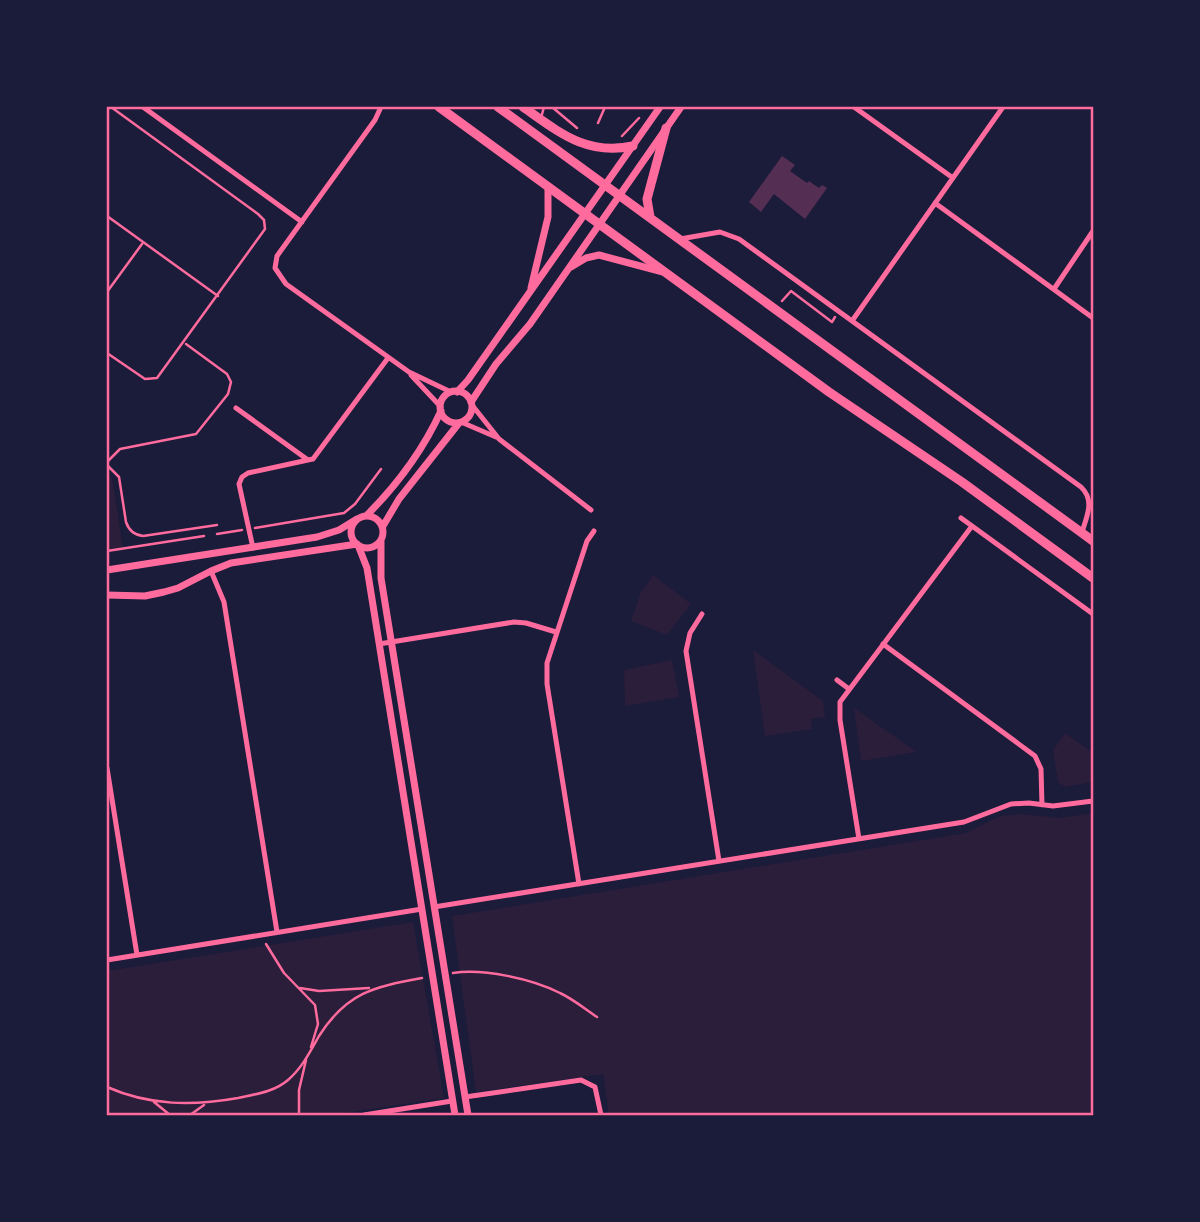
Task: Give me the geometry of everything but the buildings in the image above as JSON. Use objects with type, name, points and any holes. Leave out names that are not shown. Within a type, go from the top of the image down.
[{"type":"main road","points":[[439,107],[829,392],[962,482],[1093,578]]},
{"type":"main road","points":[[498,107],[1093,541]]},
{"type":"main road","points":[[523,107],[565,137],[613,150],[633,146]]},
{"type":"main road","points":[[650,217],[647,199],[666,128]]},
{"type":"street","points":[[144,107],[302,222]]},
{"type":"street","points":[[381,107],[376,120],[275,261],[275,268],[279,278],[409,372],[454,392],[465,394],[499,439]]},
{"type":"street","points":[[107,570],[331,534],[367,515],[395,485],[430,434],[444,398],[468,380],[660,107]]},
{"type":"street","points":[[468,1115],[381,578],[383,526],[399,499],[460,422],[470,415],[471,403],[496,364],[530,324],[681,107]]},
{"type":"street","points":[[854,107],[953,178]]},
{"type":"street","points":[[852,321],[1003,107]]},
{"type":"street","points":[[530,292],[548,216],[548,186]]},
{"type":"street","points":[[935,203],[1093,318]]},
{"type":"street","points":[[1054,289],[1093,230]]},
{"type":"street","points":[[680,239],[720,232],[733,236],[1081,487],[1090,503],[1082,532]]},
{"type":"street","points":[[569,268],[586,258],[599,256],[670,275]]},
{"type":"street","points":[[253,548],[239,484],[242,478],[248,473],[313,459],[388,358]]},
{"type":"street","points":[[409,372],[441,409],[446,419],[460,422],[499,439],[591,510]]},
{"type":"street","points":[[236,408],[309,460]]},
{"type":"street","points":[[367,515],[376,518],[383,526]]},
{"type":"street","points":[[961,518],[1093,614]]},
{"type":"street","points":[[357,519],[353,523],[351,534],[367,568],[455,1115]]},
{"type":"street","points":[[859,839],[840,702],[972,526]]},
{"type":"street","points":[[579,884],[547,684],[547,663],[585,548],[594,531]]},
{"type":"street","points":[[107,595],[145,596],[190,583],[235,562],[357,545],[368,548],[381,541]]},
{"type":"street","points":[[211,571],[224,602],[277,932]]},
{"type":"street","points":[[702,614],[690,633],[686,651],[719,861]]},
{"type":"street","points":[[379,644],[514,622],[556,632]]},
{"type":"street","points":[[883,644],[1035,756],[1041,769],[1042,805]]},
{"type":"street","points":[[837,680],[849,689]]},
{"type":"street","points":[[107,768],[137,955]]},
{"type":"street","points":[[434,907],[964,822],[1010,804],[1063,806],[1093,801]]},
{"type":"street","points":[[107,960],[422,909]]},
{"type":"street","points":[[465,1097],[581,1080],[595,1087],[601,1115]]},
{"type":"street","points":[[364,1115],[452,1101]]},
{"type":"lane","points":[[107,353],[140,376],[153,380],[161,374],[265,229],[264,220],[111,107]]},
{"type":"lane","points":[[542,139],[541,120],[544,107]]},
{"type":"lane","points":[[598,123],[605,107]]},
{"type":"lane","points":[[107,216],[218,296]]},
{"type":"lane","points":[[107,292],[143,243]]},
{"type":"lane","points":[[185,342],[227,374],[231,382],[228,394],[196,435],[120,449],[107,463],[119,477],[126,522],[134,534],[143,536],[217,525]]},
{"type":"path","points":[[552,107],[581,132]]},
{"type":"path","points":[[615,139],[627,133],[644,113]]},
{"type":"path","points":[[779,306],[791,291],[832,322],[839,312]]},
{"type":"path","points":[[263,934],[268,949],[284,974],[312,1001],[317,1010],[318,1024],[301,1078],[299,1115]]},
{"type":"path","points":[[445,974],[467,971],[528,982],[557,992],[597,1017]]},
{"type":"path","points":[[297,986],[319,991],[373,988],[433,976]]},
{"type":"path","points":[[107,1087],[151,1101],[178,1104],[206,1103],[261,1094],[274,1089],[295,1073],[336,1014],[358,995],[373,988]]},
{"type":"path","points":[[151,1101],[170,1115]]},
{"type":"path","points":[[190,1115],[206,1103]]},
{"type":"shaded area","points":[[107,474],[112,478],[123,548],[107,552]]},
{"type":"shaded area","points":[[653,575],[691,604],[667,635],[631,621],[641,592]]},
{"type":"shaded area","points":[[753,650],[823,701],[825,717],[811,719],[812,729],[765,736]]},
{"type":"shaded area","points":[[672,660],[679,697],[625,706],[624,670]]},
{"type":"shaded area","points":[[854,708],[917,752],[861,761]]},
{"type":"shaded area","points":[[1065,733],[1093,753],[1093,782],[1065,787],[1058,782],[1053,750]]},
{"type":"shaded area","points":[[1093,813],[1093,1115],[609,1115],[603,1074],[476,1092],[452,916],[966,833],[1000,816],[1021,814],[1059,818]]},
{"type":"shaded area","points":[[413,922],[444,1098],[332,1115],[107,1115],[107,971]]}]
